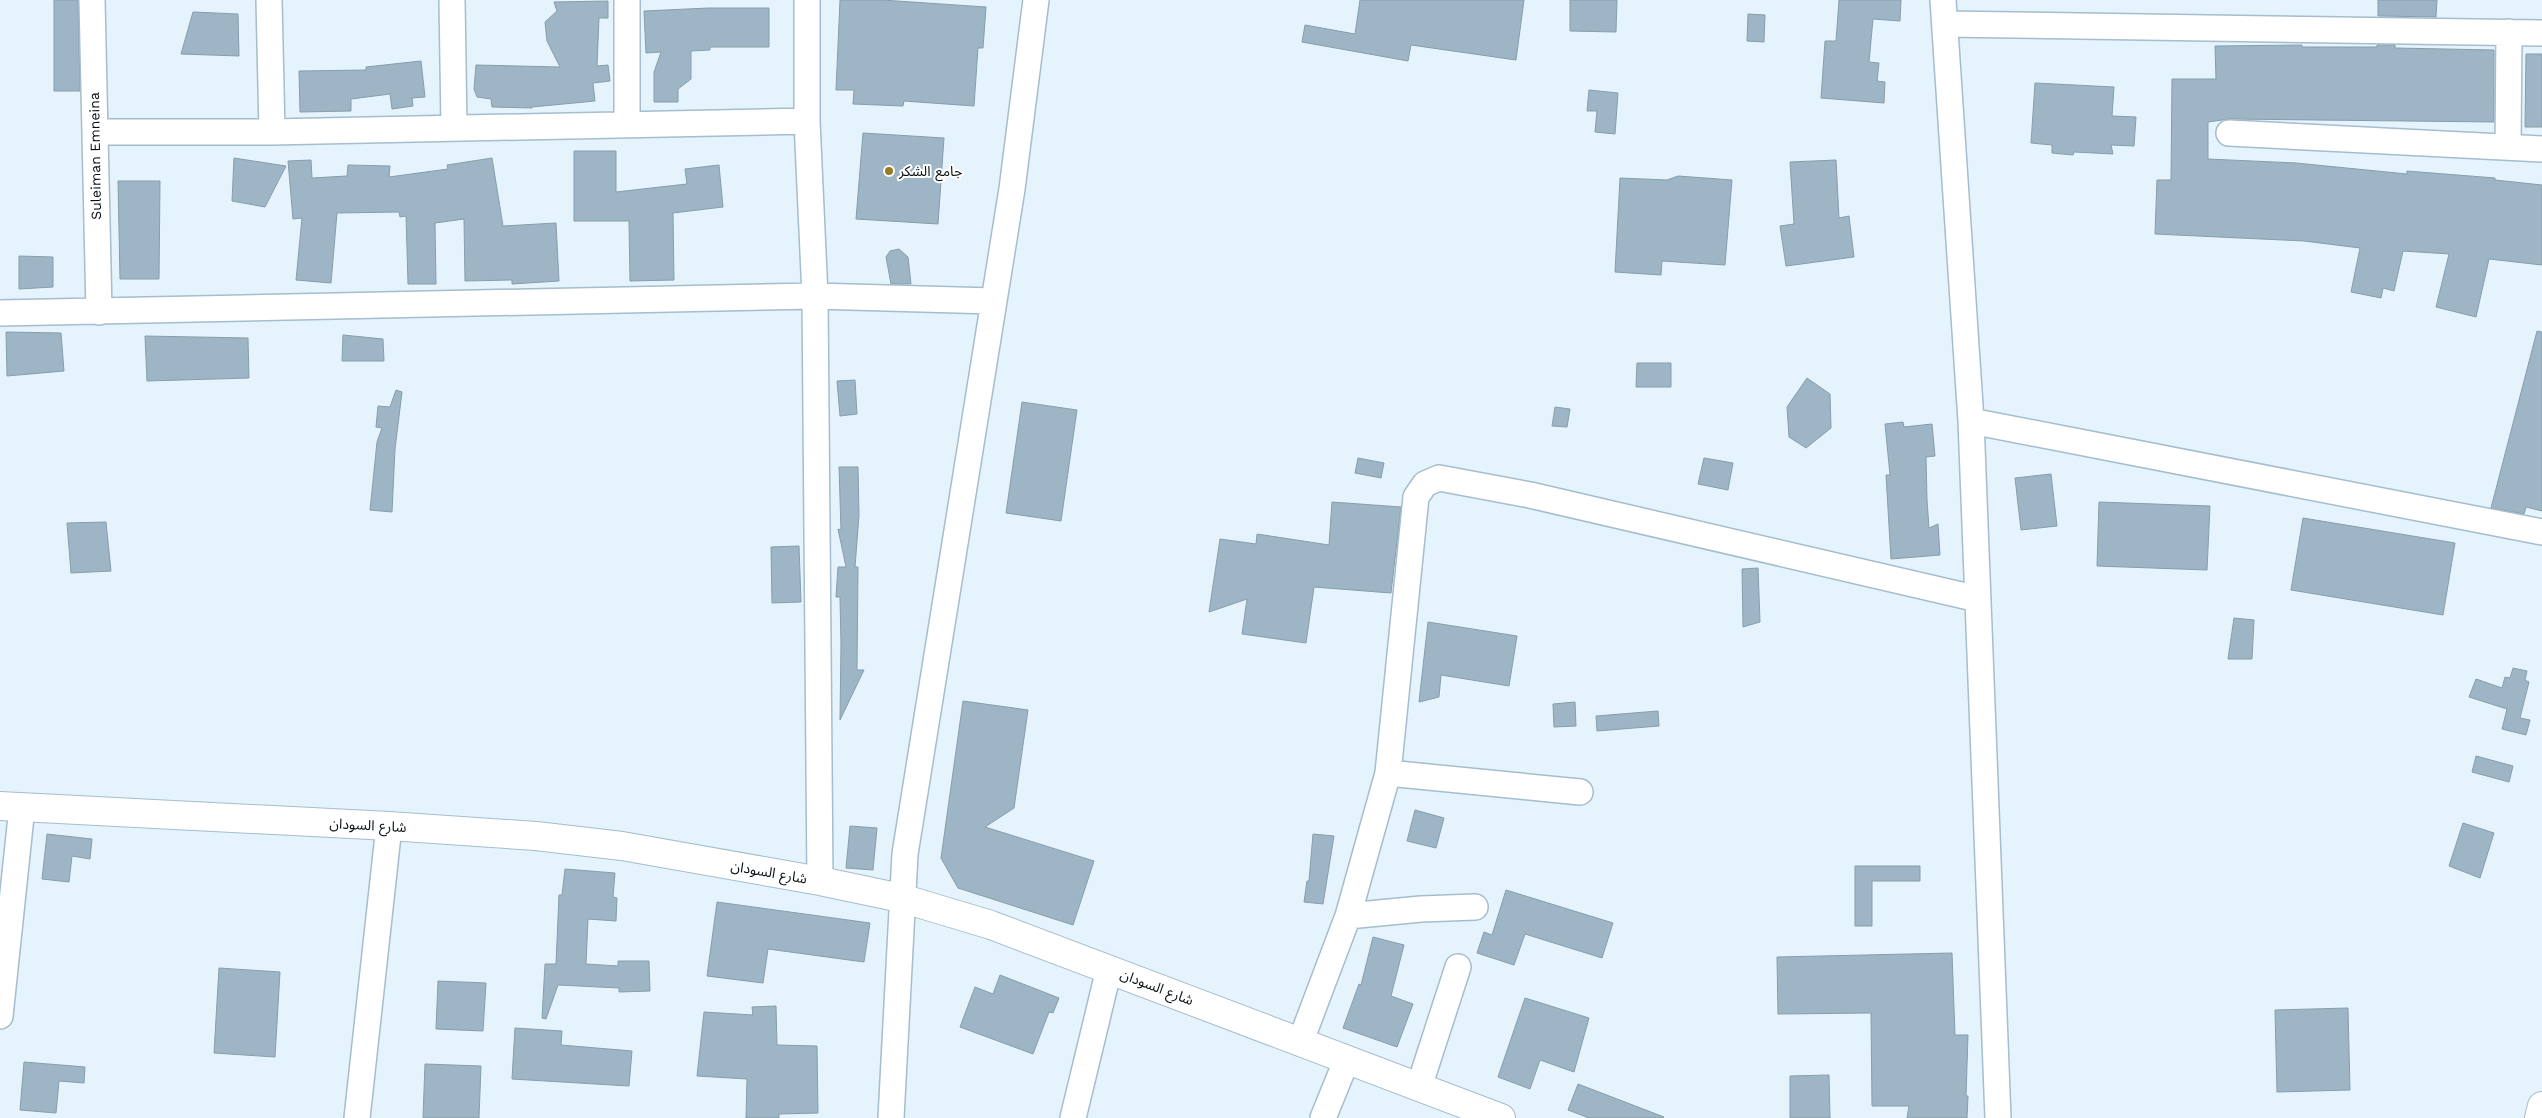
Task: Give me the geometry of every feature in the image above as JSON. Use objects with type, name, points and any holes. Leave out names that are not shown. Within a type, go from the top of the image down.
[{"type":"main road","name":"شارع السودان","points":[[11,807],[389,826],[536,836],[622,846],[820,881],[901,898],[991,925],[1501,1118]]},
{"type":"main road","points":[[2539,1118],[2542,1106]]},
{"type":"street","name":"Suleiman Emneina","points":[[92,0],[99,312]]},
{"type":"street","points":[[269,0],[272,132]]},
{"type":"street","points":[[452,0],[454,127]]},
{"type":"street","points":[[627,0],[627,124]]},
{"type":"street","points":[[807,0],[807,121],[815,296],[820,881]]},
{"type":"street","points":[[891,1118],[901,898],[905,854],[940,624],[1012,189],[1036,0]]},
{"type":"street","points":[[1998,1118],[1971,421],[1944,12],[2542,33]]},
{"type":"street","points":[[2508,147],[2509,32]]},
{"type":"street","points":[[95,132],[272,132],[807,121]]},
{"type":"street","points":[[2229,132],[2542,149]]},
{"type":"street","points":[[0,313],[815,296],[993,301]]},
{"type":"street","points":[[1971,421],[2542,532]]},
{"type":"street","points":[[1300,1043],[1348,916],[1388,773],[1416,497],[1424,484],[1439,478],[1530,495],[1978,599]]},
{"type":"street","points":[[1388,773],[1580,792]]},
{"type":"street","points":[[0,1016],[11,807]]},
{"type":"street","points":[[357,1118],[389,826]]},
{"type":"street","points":[[1348,916],[1475,906]]},
{"type":"street","points":[[1419,1087],[1458,967]]},
{"type":"street","points":[[1073,1118],[1109,969]]},
{"type":"street","points":[[1323,1118],[1347,1059]]},
{"type":"building","points":[[54,0],[78,0],[80,91],[54,91]]},
{"type":"building","points":[[840,0],[882,0],[986,7],[983,48],[978,48],[974,106],[904,101],[903,106],[853,104],[854,90],[836,90]]},
{"type":"building","points":[[1360,0],[1524,0],[1516,60],[1411,45],[1408,61],[1302,42],[1305,25],[1355,34]]},
{"type":"building","points":[[1570,0],[1617,0],[1616,32],[1570,31]]},
{"type":"building","points":[[1839,0],[1901,0],[1900,21],[1873,19],[1869,62],[1879,63],[1877,81],[1885,82],[1884,103],[1821,98],[1825,41],[1836,41]]},
{"type":"building","points":[[2378,0],[2437,0],[2436,17],[2378,16]]},
{"type":"building","points":[[608,1],[608,18],[599,18],[597,66],[608,65],[610,81],[593,83],[595,101],[532,108],[492,107],[491,99],[477,97],[474,89],[476,65],[560,67],[547,41],[545,22],[557,11],[554,2]]},
{"type":"building","points":[[769,8],[769,47],[710,47],[710,50],[691,51],[691,79],[678,89],[678,102],[654,102],[654,72],[661,52],[646,53],[644,11]]},
{"type":"building","points":[[193,12],[238,14],[239,56],[181,54]]},
{"type":"building","points":[[1748,14],[1765,15],[1764,42],[1747,41]]},
{"type":"building","points":[[2302,45],[2302,47],[2377,47],[2377,45],[2395,45],[2395,48],[2494,50],[2494,122],[2229,119],[2208,122],[2208,159],[2296,163],[2407,174],[2407,171],[2495,178],[2495,180],[2542,185],[2542,265],[2489,259],[2476,317],[2436,307],[2449,254],[2403,251],[2394,291],[2383,288],[2381,298],[2351,292],[2360,248],[2304,241],[2155,234],[2157,180],[2171,180],[2172,79],[2216,79],[2215,46]]},
{"type":"building","points":[[2526,54],[2542,54],[2542,127],[2525,127]]},
{"type":"building","points":[[421,61],[425,97],[412,98],[413,106],[392,109],[390,94],[351,99],[351,111],[300,112],[299,71],[366,70],[366,67]]},
{"type":"building","points":[[2035,83],[2114,87],[2112,116],[2136,117],[2134,146],[2111,145],[2113,154],[2074,152],[2073,155],[2052,153],[2052,145],[2031,143]]},
{"type":"building","points":[[1589,90],[1618,93],[1615,134],[1595,132],[1597,111],[1587,111]]},
{"type":"building","points":[[863,133],[944,138],[938,224],[856,219]]},
{"type":"building","points":[[574,151],[616,151],[616,192],[687,184],[685,169],[719,165],[723,207],[673,213],[674,280],[630,281],[629,221],[574,221]]},
{"type":"building","points":[[234,158],[286,166],[265,207],[232,201]]},
{"type":"building","points":[[492,158],[503,226],[556,223],[559,281],[512,284],[512,280],[465,281],[464,219],[435,223],[436,284],[408,284],[406,216],[400,217],[399,212],[337,213],[331,283],[296,280],[302,218],[293,219],[288,161],[311,160],[312,178],[347,176],[348,165],[390,166],[389,177],[448,169],[447,165]]},
{"type":"building","points":[[1836,160],[1839,218],[1849,216],[1854,257],[1786,266],[1780,226],[1794,224],[1790,162]]},
{"type":"building","points":[[1678,176],[1732,180],[1725,265],[1662,261],[1661,275],[1615,272],[1620,178],[1667,180]]},
{"type":"building","points":[[118,181],[160,181],[159,279],[120,279]]},
{"type":"building","points":[[899,249],[908,257],[911,284],[891,284],[886,257],[890,251]]},
{"type":"building","points":[[19,256],[53,257],[53,287],[19,289]]},
{"type":"building","points":[[2537,331],[2542,332],[2542,511],[2526,507],[2524,514],[2491,508]]},
{"type":"building","points":[[6,332],[61,333],[64,371],[7,376]]},
{"type":"building","points":[[343,335],[383,339],[384,361],[342,361]]},
{"type":"building","points":[[145,336],[248,338],[249,378],[147,381]]},
{"type":"building","points":[[1637,363],[1671,363],[1671,387],[1636,387]]},
{"type":"building","points":[[1807,378],[1830,394],[1831,428],[1806,448],[1789,437],[1787,407]]},
{"type":"building","points":[[855,380],[857,414],[840,416],[837,381]]},
{"type":"building","points":[[396,390],[402,392],[395,449],[392,512],[370,510],[377,442],[382,428],[376,427],[378,406],[390,407]]},
{"type":"building","points":[[1022,402],[1077,410],[1061,521],[1006,513]]},
{"type":"building","points":[[1555,407],[1570,409],[1567,427],[1552,426]]},
{"type":"building","points":[[1903,422],[1904,427],[1932,424],[1935,456],[1926,457],[1927,500],[1929,528],[1938,524],[1940,555],[1891,559],[1886,475],[1890,475],[1885,424]]},
{"type":"building","points":[[1358,458],[1384,463],[1381,478],[1355,473]]},
{"type":"building","points":[[1704,458],[1733,463],[1728,490],[1698,484]]},
{"type":"building","points":[[839,467],[858,467],[859,515],[855,567],[858,567],[857,670],[864,670],[840,720],[840,597],[836,597],[838,567],[846,567],[838,529],[841,530]]},
{"type":"building","points":[[2051,474],[2057,526],[2021,530],[2015,478]]},
{"type":"building","points":[[1332,502],[1401,507],[1391,593],[1314,587],[1306,643],[1242,634],[1247,599],[1209,612],[1220,539],[1256,544],[1257,534],[1329,545]]},
{"type":"building","points":[[2099,502],[2210,506],[2207,570],[2097,566]]},
{"type":"building","points":[[2303,518],[2455,543],[2443,615],[2291,590]]},
{"type":"building","points":[[106,522],[111,571],[71,573],[67,523]]},
{"type":"building","points":[[799,546],[801,602],[772,603],[771,547]]},
{"type":"building","points":[[1758,568],[1760,622],[1743,627],[1742,569]]},
{"type":"building","points":[[2234,618],[2254,620],[2252,659],[2228,659]]},
{"type":"building","points":[[1428,622],[1517,636],[1509,686],[1441,675],[1439,697],[1419,702]]},
{"type":"building","points":[[2513,668],[2527,671],[2525,680],[2529,682],[2520,718],[2530,720],[2526,735],[2502,729],[2507,709],[2469,697],[2476,679],[2502,688],[2505,677],[2510,678]]},
{"type":"building","points":[[963,701],[1028,710],[1014,808],[985,827],[1094,861],[1073,925],[958,888],[941,858]]},
{"type":"building","points":[[1575,702],[1576,726],[1554,727],[1553,704]]},
{"type":"building","points":[[1658,711],[1659,726],[1597,731],[1596,716]]},
{"type":"building","points":[[2476,756],[2513,766],[2509,782],[2472,772]]},
{"type":"building","points":[[1415,810],[1444,818],[1436,848],[1407,841]]},
{"type":"building","points":[[2463,823],[2494,833],[2480,878],[2449,866]]},
{"type":"building","points":[[850,826],[877,828],[873,870],[846,868]]},
{"type":"building","points":[[47,834],[92,839],[90,859],[72,856],[69,882],[42,879]]},
{"type":"building","points":[[1313,834],[1334,836],[1323,904],[1304,902],[1307,881],[1309,881]]},
{"type":"building","points":[[1855,866],[1920,866],[1920,881],[1872,881],[1872,926],[1855,926]]},
{"type":"building","points":[[565,869],[615,873],[613,897],[617,898],[616,921],[588,919],[586,964],[618,966],[618,961],[649,961],[650,991],[619,992],[619,988],[558,985],[546,1019],[542,1018],[545,964],[556,964],[559,895],[562,895]]},
{"type":"building","points":[[1506,890],[1613,923],[1602,958],[1525,934],[1514,965],[1477,953],[1484,932],[1492,935]]},
{"type":"building","points":[[717,902],[870,923],[864,962],[768,949],[763,983],[707,976]]},
{"type":"building","points":[[1373,937],[1404,945],[1391,996],[1413,1004],[1397,1047],[1343,1028],[1359,984],[1361,985]]},
{"type":"building","points":[[1952,953],[1955,1035],[1968,1035],[1967,1118],[1907,1118],[1909,1106],[1872,1106],[1871,1013],[1778,1014],[1777,957]]},
{"type":"building","points":[[219,968],[280,972],[275,1057],[214,1053]]},
{"type":"building","points":[[1000,975],[1059,998],[1053,1013],[1049,1012],[1033,1054],[960,1027],[975,987],[993,994]]},
{"type":"building","points":[[438,981],[486,983],[483,1031],[436,1029]]},
{"type":"building","points":[[1525,998],[1589,1018],[1574,1072],[1540,1060],[1530,1089],[1498,1077]]},
{"type":"building","points":[[776,1006],[777,1045],[817,1046],[818,1113],[779,1114],[779,1118],[746,1118],[747,1079],[697,1076],[704,1012],[753,1015],[752,1007]]},
{"type":"building","points":[[2348,1008],[2350,1090],[2277,1092],[2275,1010]]},
{"type":"building","points":[[515,1028],[562,1031],[561,1045],[632,1051],[629,1086],[512,1079]]},
{"type":"building","points":[[24,1062],[85,1067],[84,1083],[59,1081],[56,1113],[20,1110]]},
{"type":"building","points":[[425,1064],[481,1066],[479,1118],[423,1118]]},
{"type":"building","points":[[1829,1075],[1830,1118],[1790,1118],[1790,1076]]},
{"type":"building","points":[[1578,1084],[1664,1117],[1589,1118],[1568,1110]]},
{"type":"place","name":"جامع الشكر","points":[[889,171]]}]
